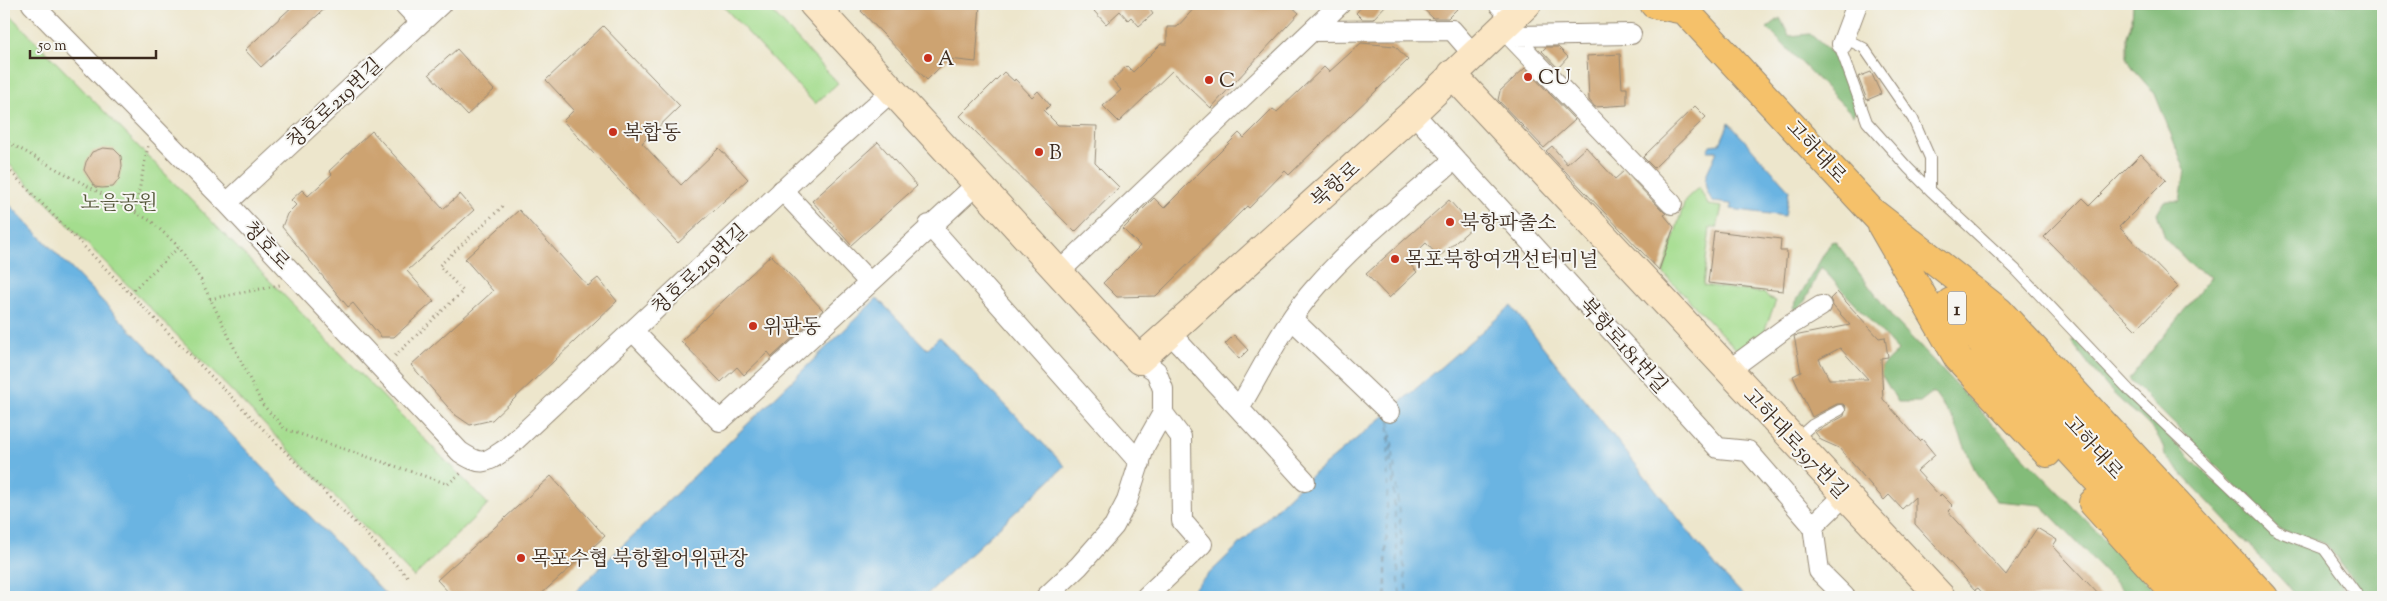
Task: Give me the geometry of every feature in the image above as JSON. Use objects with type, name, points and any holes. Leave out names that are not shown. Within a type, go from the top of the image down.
[{"type":"main road","points":[[1654,4],[1682,6]]},
{"type":"main road","name":"고하대로","points":[[1682,6],[1876,214],[1951,302],[2038,416],[2205,597]]},
{"type":"main road","points":[[1876,214],[1958,358],[2178,597]]},
{"type":"main road","points":[[1876,214],[1999,311],[2264,597]]},
{"type":"main road","name":"고하대로","points":[[1951,302],[2054,402],[2231,597]]},
{"type":"street","name":"청호로","points":[[32,4],[227,203],[460,452],[476,462]]},
{"type":"street","points":[[404,4],[421,22]]},
{"type":"street","name":"청호로219번길","points":[[227,203],[440,4]]},
{"type":"street","points":[[814,4],[1139,360],[1156,371],[1163,388],[1163,413],[1145,446],[1126,501],[1114,526],[1079,566],[1046,597]]},
{"type":"street","points":[[1059,272],[1340,4]]},
{"type":"street","points":[[1843,41],[1857,4]]},
{"type":"street","points":[[1510,18],[1631,34]]},
{"type":"street","points":[[1510,18],[1672,204]]},
{"type":"street","name":"북항로","points":[[1139,360],[1413,113],[1510,18]]},
{"type":"street","points":[[1312,31],[1452,30],[1473,54]]},
{"type":"street","points":[[1452,74],[1729,370]]},
{"type":"street","name":"청호로219번길","points":[[476,462],[484,463],[506,449],[782,190],[893,90]]},
{"type":"street","name":"북항로181번길","points":[[1413,113],[1718,448],[1748,452],[1813,526]]},
{"type":"street","points":[[1239,408],[1292,320],[1316,286],[1370,234],[1455,159]]},
{"type":"street","points":[[633,331],[720,421],[929,225],[978,183]]},
{"type":"street","points":[[782,190],[869,282]]},
{"type":"street","points":[[929,225],[1140,462]]},
{"type":"street","name":"고하대로597번길","points":[[1821,306],[1787,326],[1729,370],[1941,597]]},
{"type":"street","points":[[1292,320],[1389,412]]},
{"type":"street","points":[[1170,333],[1305,480]]},
{"type":"street","points":[[1146,597],[1202,544],[1182,521],[1181,437],[1163,413]]},
{"type":"street","points":[[1845,495],[1813,526],[1819,571],[1845,597]]},
{"type":"lane","points":[[1930,190],[1930,158],[1913,119],[1864,48],[1843,41],[1841,50],[1867,122],[1908,168],[1930,190],[2016,270],[2132,393],[2277,532],[2324,549],[2359,597]]},
{"type":"lane","points":[[1794,440],[1812,425],[1840,410]]},
{"type":"path","points":[[135,212],[151,125]]},
{"type":"path","points":[[4,140],[135,212],[164,231],[180,247],[210,299],[262,404],[285,429],[448,484],[476,462]]},
{"type":"path","points":[[4,165],[410,579]]},
{"type":"path","points":[[382,368],[463,291],[440,266],[503,206]]},
{"type":"path","points":[[130,294],[180,247]]},
{"type":"path","points":[[210,299],[300,281]]},
{"type":"green space","points":[[721,4],[765,4],[838,83],[815,104]]},
{"type":"green space","points":[[2133,4],[2383,4],[2383,597],[2373,597],[2359,588],[2326,544],[2279,529],[2129,379],[2211,277],[2193,267],[2165,238],[2157,213],[2164,201],[2180,201],[2185,170],[2155,94],[2133,69],[2127,57],[2127,36],[2132,21]]},
{"type":"green space","name":"노을공원","points":[[4,9],[488,504],[414,577],[4,159]]},
{"type":"green space","points":[[1780,18],[1789,36],[1810,34],[1838,58],[1857,107],[1853,115],[1767,28]]},
{"type":"green space","points":[[1699,187],[1708,205],[1722,207],[1717,228],[1710,228],[1703,285],[1764,293],[1768,298],[1776,301],[1766,326],[1765,336],[1744,351],[1736,349],[1663,273],[1685,200]]},
{"type":"green space","points":[[1835,241],[1894,319],[2025,458],[2161,597],[2129,597],[2041,505],[1997,501],[1977,475],[1954,421],[1933,392],[1920,402],[1898,402],[1881,374],[1881,367],[1898,351],[1821,267],[1805,301],[1796,311],[1793,307],[1831,242]]},
{"type":"green space","points":[[2076,339],[2108,376],[2212,480],[2240,501],[2274,537],[2320,552],[2349,597],[2298,597],[2165,456],[2163,446],[2152,428],[2101,380],[2071,341]]},
{"type":"water","points":[[1729,123],[1789,190],[1785,216],[1731,209],[1731,204],[1713,202],[1708,194],[1705,182],[1706,176],[1717,151],[1707,151],[1710,145],[1720,144]]},
{"type":"water","points":[[4,199],[388,597],[4,597]]},
{"type":"water","points":[[877,298],[927,349],[939,337],[1065,466],[924,597],[570,597]]},
{"type":"water","points":[[1511,306],[1719,570],[1745,597],[1185,597],[1305,481],[1389,412]]},
{"type":"building","points":[[295,4],[330,4],[261,67],[245,50]]},
{"type":"building","name":"A","points":[[868,4],[940,4],[942,6],[964,8],[964,4],[980,5],[976,62],[948,59],[927,80],[861,11]]},
{"type":"building","points":[[1102,4],[1146,4],[1153,14],[1139,26],[1131,17],[1128,20],[1120,11],[1106,24],[1094,11]]},
{"type":"building","name":"C","points":[[1198,4],[1289,4],[1299,13],[1211,108],[1172,71],[1119,122],[1103,106],[1121,90],[1112,80],[1127,66],[1133,72],[1161,44],[1167,44],[1167,27],[1177,27]]},
{"type":"building","points":[[1364,4],[1387,4],[1373,19],[1362,19],[1356,13]]},
{"type":"building","points":[[1418,4],[1462,4],[1448,18],[1433,18]]},
{"type":"building","name":"복합동","points":[[603,26],[680,106],[642,143],[681,185],[719,148],[748,179],[678,243],[563,121],[574,110],[546,80]]},
{"type":"building","points":[[1361,43],[1395,46],[1408,60],[1289,175],[1285,171],[1249,208],[1247,206],[1156,296],[1117,297],[1103,283],[1140,246],[1123,229],[1154,198],[1164,208],[1239,133],[1244,138],[1273,109],[1277,112],[1324,67],[1329,72]]},
{"type":"building","points":[[1546,47],[1558,47],[1568,57],[1558,68],[1542,51]]},
{"type":"building","points":[[457,49],[494,90],[467,115],[429,74]]},
{"type":"building","points":[[1620,54],[1622,88],[1627,88],[1627,105],[1595,107],[1589,100],[1587,56]]},
{"type":"building","points":[[1525,68],[1575,120],[1544,148],[1498,100],[1500,91]]},
{"type":"building","name":"B","points":[[1004,72],[1014,81],[1015,79],[1032,97],[1038,91],[1050,105],[1044,111],[1058,125],[1097,126],[1095,163],[1119,187],[1075,232],[960,116]]},
{"type":"building","points":[[1871,72],[1881,94],[1867,100],[1858,77]]},
{"type":"building","points":[[1695,106],[1706,117],[1654,168],[1643,157]]},
{"type":"building","points":[[372,131],[443,209],[460,194],[474,210],[407,271],[434,301],[394,337],[381,337],[353,303],[348,307],[282,227],[287,214],[296,205],[291,200],[302,190],[308,196],[332,174],[329,171]]},
{"type":"building","points":[[878,142],[917,186],[851,245],[812,201]]},
{"type":"building","points":[[1552,146],[1567,164],[1586,147],[1615,179],[1624,171],[1666,214],[1664,215],[1674,227],[1659,270],[1546,151]]},
{"type":"building","points":[[103,148],[114,149],[121,156],[122,166],[119,179],[113,187],[95,187],[84,170],[92,152]]},
{"type":"building","points":[[2141,154],[2166,180],[2119,227],[2178,287],[2136,330],[2044,237],[2083,198],[2090,205]]},
{"type":"building","name":"목포북항여객선터미널","points":[[1449,200],[1473,227],[1439,257],[1426,243],[1407,261],[1417,272],[1389,298],[1366,274]]},
{"type":"building","points":[[519,210],[588,286],[598,278],[617,301],[492,420],[470,425],[454,414],[411,365],[493,291],[465,259]]},
{"type":"building","points":[[1714,231],[1781,239],[1780,251],[1787,251],[1783,291],[1708,283]]},
{"type":"building","name":"위판동","points":[[771,255],[823,310],[772,357],[768,352],[744,375],[737,367],[721,382],[681,341]]},
{"type":"building","points":[[1837,292],[1879,338],[1885,337],[1888,357],[1881,358],[1883,399],[1935,455],[1917,471],[1940,496],[1941,494],[1953,506],[1948,511],[2006,575],[2037,528],[2057,540],[2053,546],[2101,597],[1986,597],[1978,588],[1975,590],[1915,524],[1915,497],[1902,509],[1889,495],[1884,500],[1839,448],[1821,440],[1815,432],[1844,416],[1846,407],[1843,404],[1837,404],[1812,417],[1793,376],[1801,372],[1794,336],[1850,325],[1833,306],[1830,299]],"holes":[[[1840,348],[1868,379],[1829,379],[1819,359]]]},
{"type":"building","points":[[1234,335],[1248,350],[1239,359],[1225,344]]},
{"type":"building","name":"목포수협 북항활어위판장","points":[[551,476],[605,536],[538,597],[453,597],[437,580]]},
{"type":"ferry route","points":[[1385,597],[1389,420]]},
{"type":"ferry route","points":[[1390,420],[1407,597]]},
{"type":"ferry route","points":[[1390,435],[1400,597]]},
{"type":"ferry route","points":[[1386,597],[1387,538]]},
{"type":"place","name":"A","points":[[928,58]]},
{"type":"place","name":"CU","points":[[1528,77]]},
{"type":"place","name":"C","points":[[1209,80]]},
{"type":"place","name":"복합동","points":[[613,132]]},
{"type":"place","name":"B","points":[[1039,152]]},
{"type":"place","name":"북항파출소","points":[[1450,222]]},
{"type":"place","name":"목포북항여객선터미널","points":[[1395,259]]},
{"type":"place","name":"위판동","points":[[753,326]]},
{"type":"place","name":"목포수협 북항활어위판장","points":[[521,558]]}]
